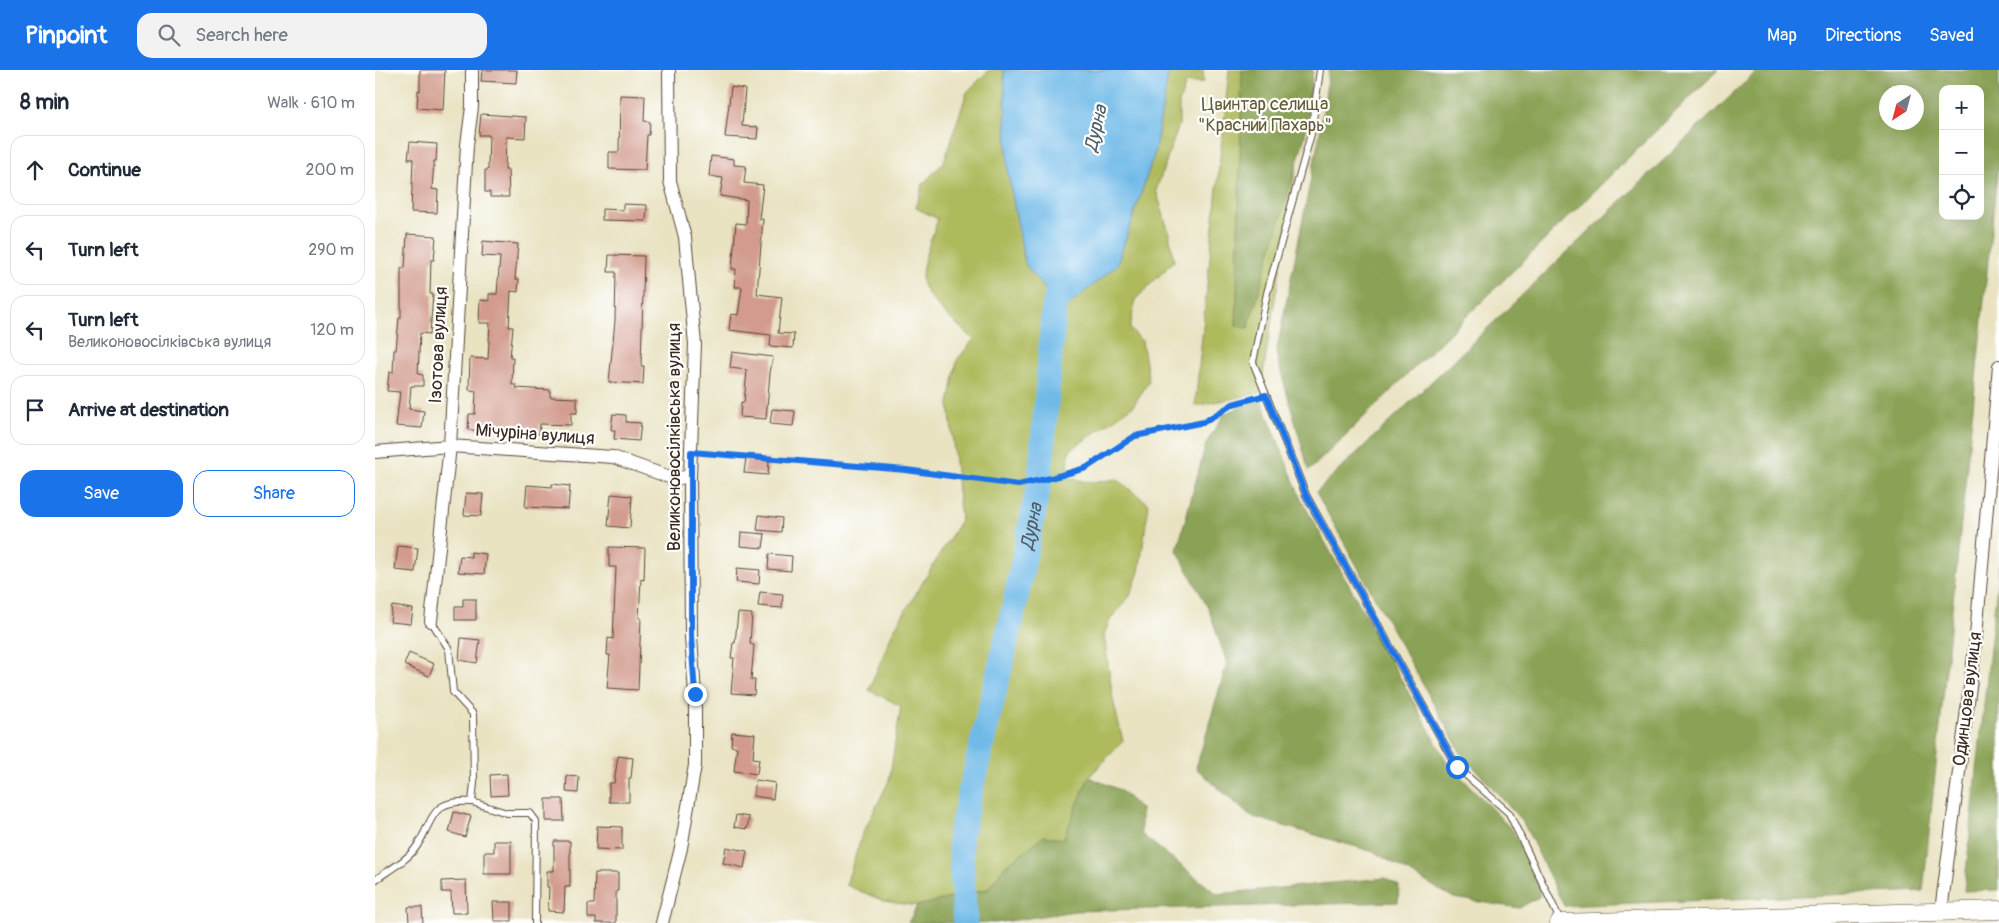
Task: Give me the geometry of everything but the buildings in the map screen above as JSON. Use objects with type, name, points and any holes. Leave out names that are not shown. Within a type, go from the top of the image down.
[{"type":"main road","points":[[1561,923],[1999,910]]},
{"type":"street","name":"Ізотова вулиця","points":[[431,621],[450,446],[467,145],[472,107],[472,70]]},
{"type":"street","name":"Великоновосілківська вулиця","points":[[662,923],[681,848],[695,765],[695,694],[691,636],[690,476],[695,344],[685,237],[670,181],[669,70]]},
{"type":"street","name":"Одинцова вулиця","points":[[1941,911],[1975,648],[1999,366]]},
{"type":"street","name":"Мічуріна вулиця","points":[[375,452],[450,446],[613,457],[675,479],[690,476]]},
{"type":"lane","points":[[1320,70],[1311,134],[1267,294],[1253,362],[1306,495],[1457,767],[1509,813],[1561,923]]},
{"type":"lane","points":[[431,621],[449,649],[453,692],[473,714],[474,783],[472,802]]},
{"type":"lane","points":[[375,880],[417,846],[431,819],[441,806],[457,801],[472,802],[507,813],[530,813],[536,821],[535,923]]},
{"type":"path","points":[[691,452],[906,470],[1018,485],[1086,468],[1135,436],[1204,422],[1233,404],[1266,395]]},
{"type":"green space","points":[[989,70],[1203,70],[1204,82],[1186,83],[1179,103],[1179,125],[1156,190],[1169,233],[1174,261],[1135,300],[1130,329],[1142,341],[1149,381],[1133,406],[1069,451],[1068,478],[1092,483],[1116,479],[1149,504],[1139,572],[1130,596],[1111,618],[1104,634],[1113,700],[1123,741],[1089,777],[1063,840],[1006,865],[988,889],[917,906],[884,901],[846,885],[862,835],[889,781],[901,706],[869,690],[893,631],[961,520],[949,404],[957,360],[974,339],[943,312],[924,286],[922,271],[938,219],[916,208],[923,184],[944,162],[967,92]]},
{"type":"green space","name":"Цвинтар селища \"Красний Пахарь\"","points":[[1229,70],[1312,70],[1260,393],[1195,406]]},
{"type":"green space","points":[[1242,70],[1313,70],[1305,136],[1248,328],[1236,326]]},
{"type":"green space","points":[[1329,70],[1718,70],[1309,471],[1276,354],[1319,138]]},
{"type":"green space","points":[[1758,70],[1999,70],[1999,155],[1923,891],[1564,906],[1523,822],[1461,753],[1316,492]]},
{"type":"green space","points":[[1261,399],[1301,499],[1447,762],[1513,831],[1541,885],[1539,897],[1519,908],[1454,898],[1374,852],[1250,816],[1196,768],[1227,663],[1209,610],[1177,550],[1206,444],[1224,414]]},
{"type":"green space","points":[[1999,565],[1999,890],[1964,891]]},
{"type":"green space","points":[[1089,777],[1120,790],[1141,809],[1141,834],[1217,894],[1385,878],[1399,886],[1398,902],[1075,911],[996,923],[908,923],[917,906],[988,889],[1006,865],[1044,836],[1063,839]]},
{"type":"water","points":[[1004,70],[1169,70],[1154,155],[1117,265],[1062,311],[1025,264],[1008,174]]},
{"type":"waterway","name":"Дурна","points":[[965,923],[960,836],[1013,613],[1040,480],[1054,308],[1063,268]]},
{"type":"route","points":[[695,694],[691,636],[691,452],[906,470],[1018,485],[1086,468],[1135,436],[1204,422],[1233,404],[1266,395],[1306,495],[1457,767]]}]
